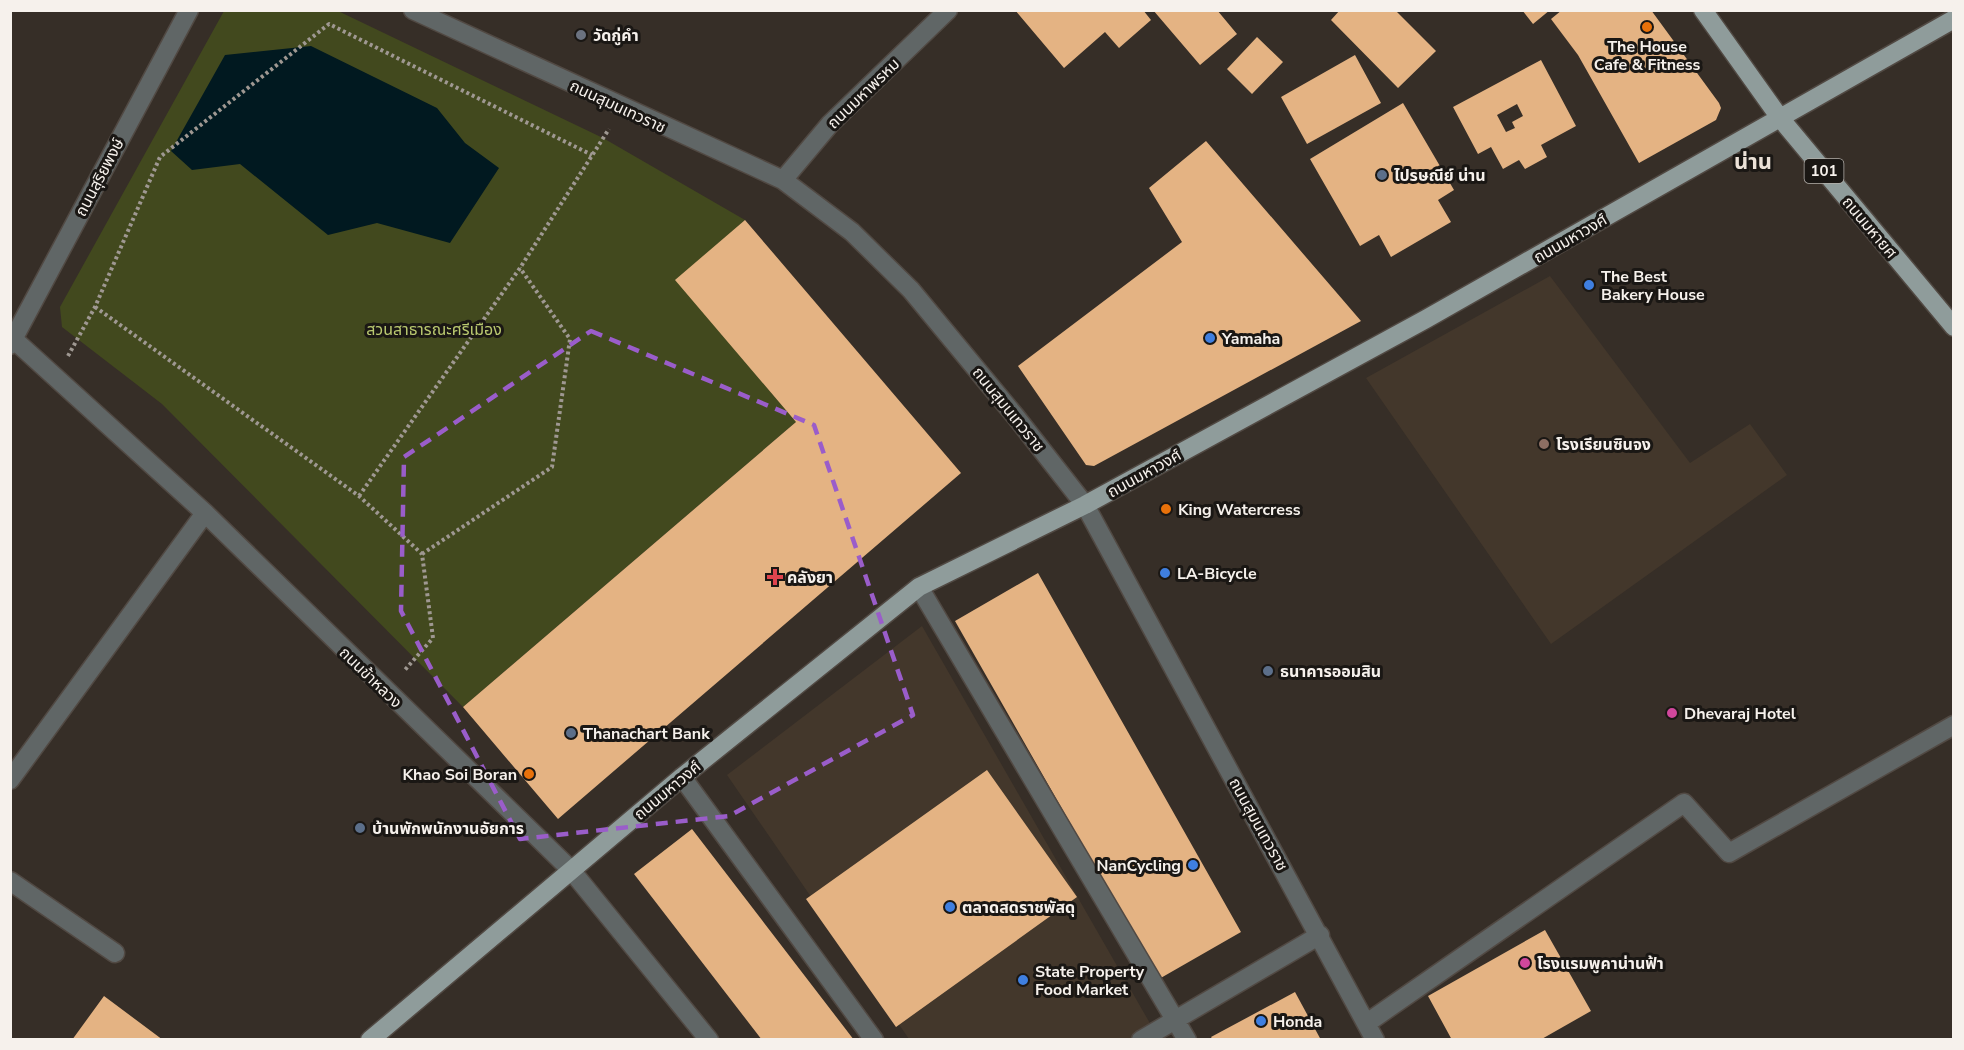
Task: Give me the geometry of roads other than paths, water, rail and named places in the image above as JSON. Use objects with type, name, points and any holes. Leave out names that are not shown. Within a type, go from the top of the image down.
[{"type":"main road","name":"ถนนมหายศ","points":[[1703,10],[1780,118],[1953,327]]},
{"type":"main road","name":"ถนนมหาวงศ์","points":[[370,1040],[682,777],[919,587],[1085,505],[1415,325],[1953,19]]},
{"type":"street","name":"ถนนสุริยพงษ์","points":[[12,340],[189,10]]},
{"type":"street","name":"ถนนสุมนเทวราช","points":[[413,10],[623,109],[783,180],[852,232],[911,290],[1003,400],[1085,505],[1371,1031]]},
{"type":"street","name":"ถนนมหาพรหม","points":[[783,180],[830,124],[948,10]]},
{"type":"street","name":"ถนนข้าหลวง","points":[[12,340],[205,513],[571,870],[709,1040]]},
{"type":"street","points":[[10,780],[205,513]]},
{"type":"street","points":[[919,587],[1187,1040]]},
{"type":"street","points":[[1371,1031],[1684,803],[1729,853],[1953,725]]},
{"type":"street","points":[[682,777],[874,1040]]},
{"type":"street","points":[[10,881],[116,953]]},
{"type":"street","points":[[1141,1040],[1320,935]]},
{"type":"water","points":[[311,46],[437,108],[465,143],[499,168],[450,243],[377,223],[328,235],[240,164],[192,170],[171,151],[225,55]]},
{"type":"place","name":"The House Cafe & Fitness","points":[[1647,27]]},
{"type":"place","name":"วัดกู่คำ","points":[[581,35]]},
{"type":"place","name":"ไปรษณีย์ น่าน","points":[[1382,175]]},
{"type":"place","name":"The Best Bakery House","points":[[1589,285]]},
{"type":"place","name":"Yamaha","points":[[1210,338]]},
{"type":"place","name":"โรงเรียนซินจง","points":[[1544,444]]},
{"type":"place","name":"King Watercress","points":[[1166,509]]},
{"type":"place","name":"LA-Bicycle","points":[[1165,573]]},
{"type":"place","name":"คลังยา","points":[[775,577]]},
{"type":"place","name":"ธนาคารออมสิน","points":[[1268,671]]},
{"type":"place","name":"Dhevaraj Hotel","points":[[1672,713]]},
{"type":"place","name":"Thanachart Bank","points":[[571,733]]},
{"type":"place","name":"Khao Soi Boran","points":[[529,774]]},
{"type":"place","name":"บ้านพักพนักงานอัยการ","points":[[360,828]]},
{"type":"place","name":"NanCycling","points":[[1193,865]]},
{"type":"place","name":"ตลาดสดราชพัสดุ","points":[[950,907]]},
{"type":"place","name":"โรงแรมพูคาน่านฟ้า","points":[[1525,963]]},
{"type":"place","name":"State Property Food Market","points":[[1023,980]]},
{"type":"place","name":"Honda","points":[[1261,1021]]},
{"type":"district","name":"น่าน","points":[[1753,161]]},
{"type":"park label","name":"สวนสาธารณะศรีเมือง","points":[[434,329]]}]
